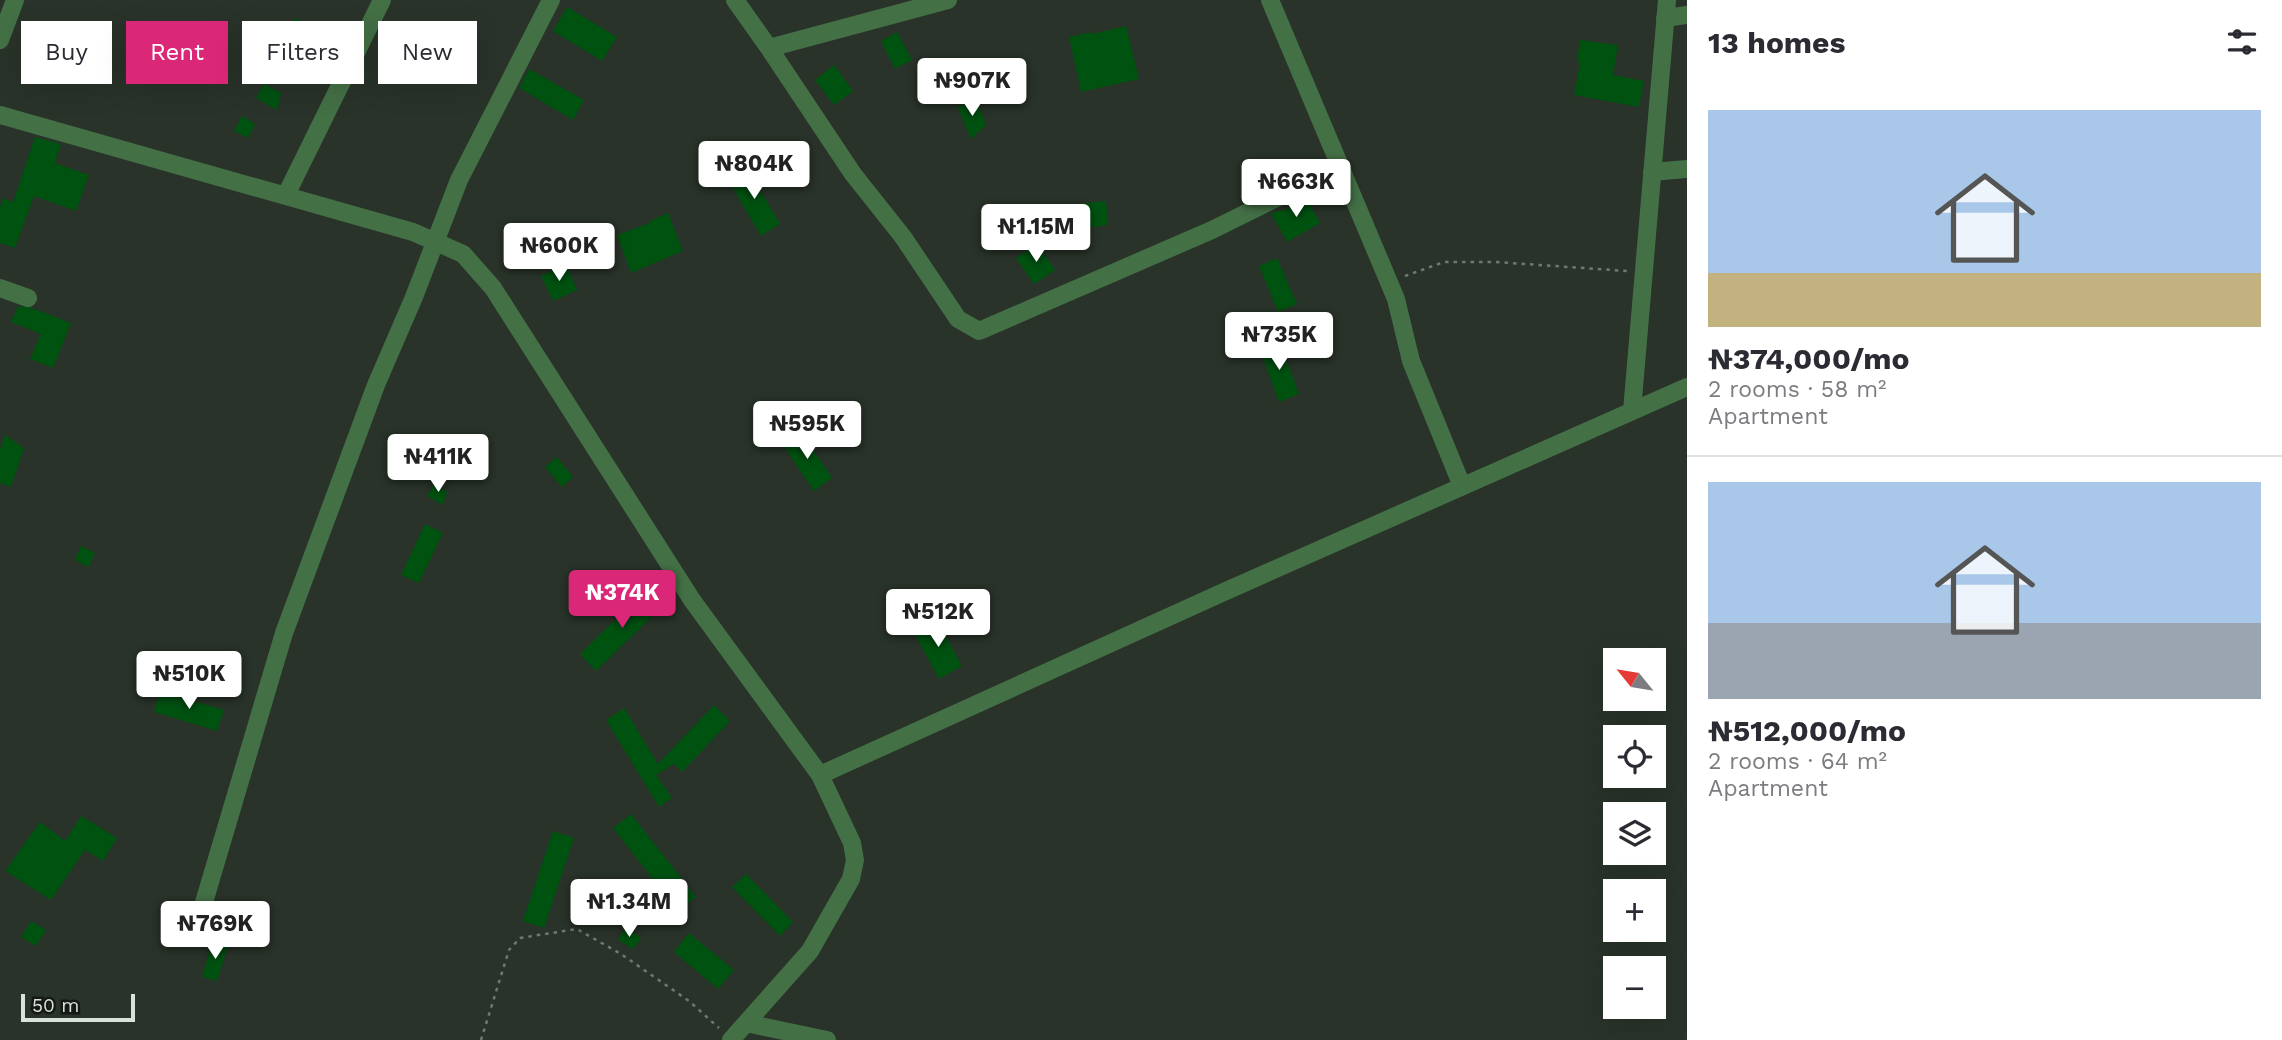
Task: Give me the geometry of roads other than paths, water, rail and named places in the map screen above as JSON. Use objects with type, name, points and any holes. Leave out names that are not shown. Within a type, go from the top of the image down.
[{"type":"street","points":[[0,40],[15,0]]},
{"type":"street","points":[[286,195],[383,0]]},
{"type":"street","points":[[202,909],[284,634],[376,385],[414,297],[458,180],[551,0]]},
{"type":"street","points":[[735,0],[853,174],[903,237],[958,319],[979,331],[1212,230],[1341,166]]},
{"type":"street","points":[[769,48],[948,0]]},
{"type":"street","points":[[1270,0],[1389,281],[1411,360],[1462,486]]},
{"type":"street","points":[[1632,411],[1666,9],[1687,15]]},
{"type":"street","points":[[0,116],[371,218],[435,240],[463,254],[493,288],[692,600],[820,775],[852,843],[855,860],[851,879],[810,951],[731,1040]]},
{"type":"street","points":[[1652,172],[1687,169]]},
{"type":"street","points":[[0,288],[27,298]]},
{"type":"street","points":[[820,775],[1226,591],[1687,387]]},
{"type":"street","points":[[746,1023],[827,1040]]}]
